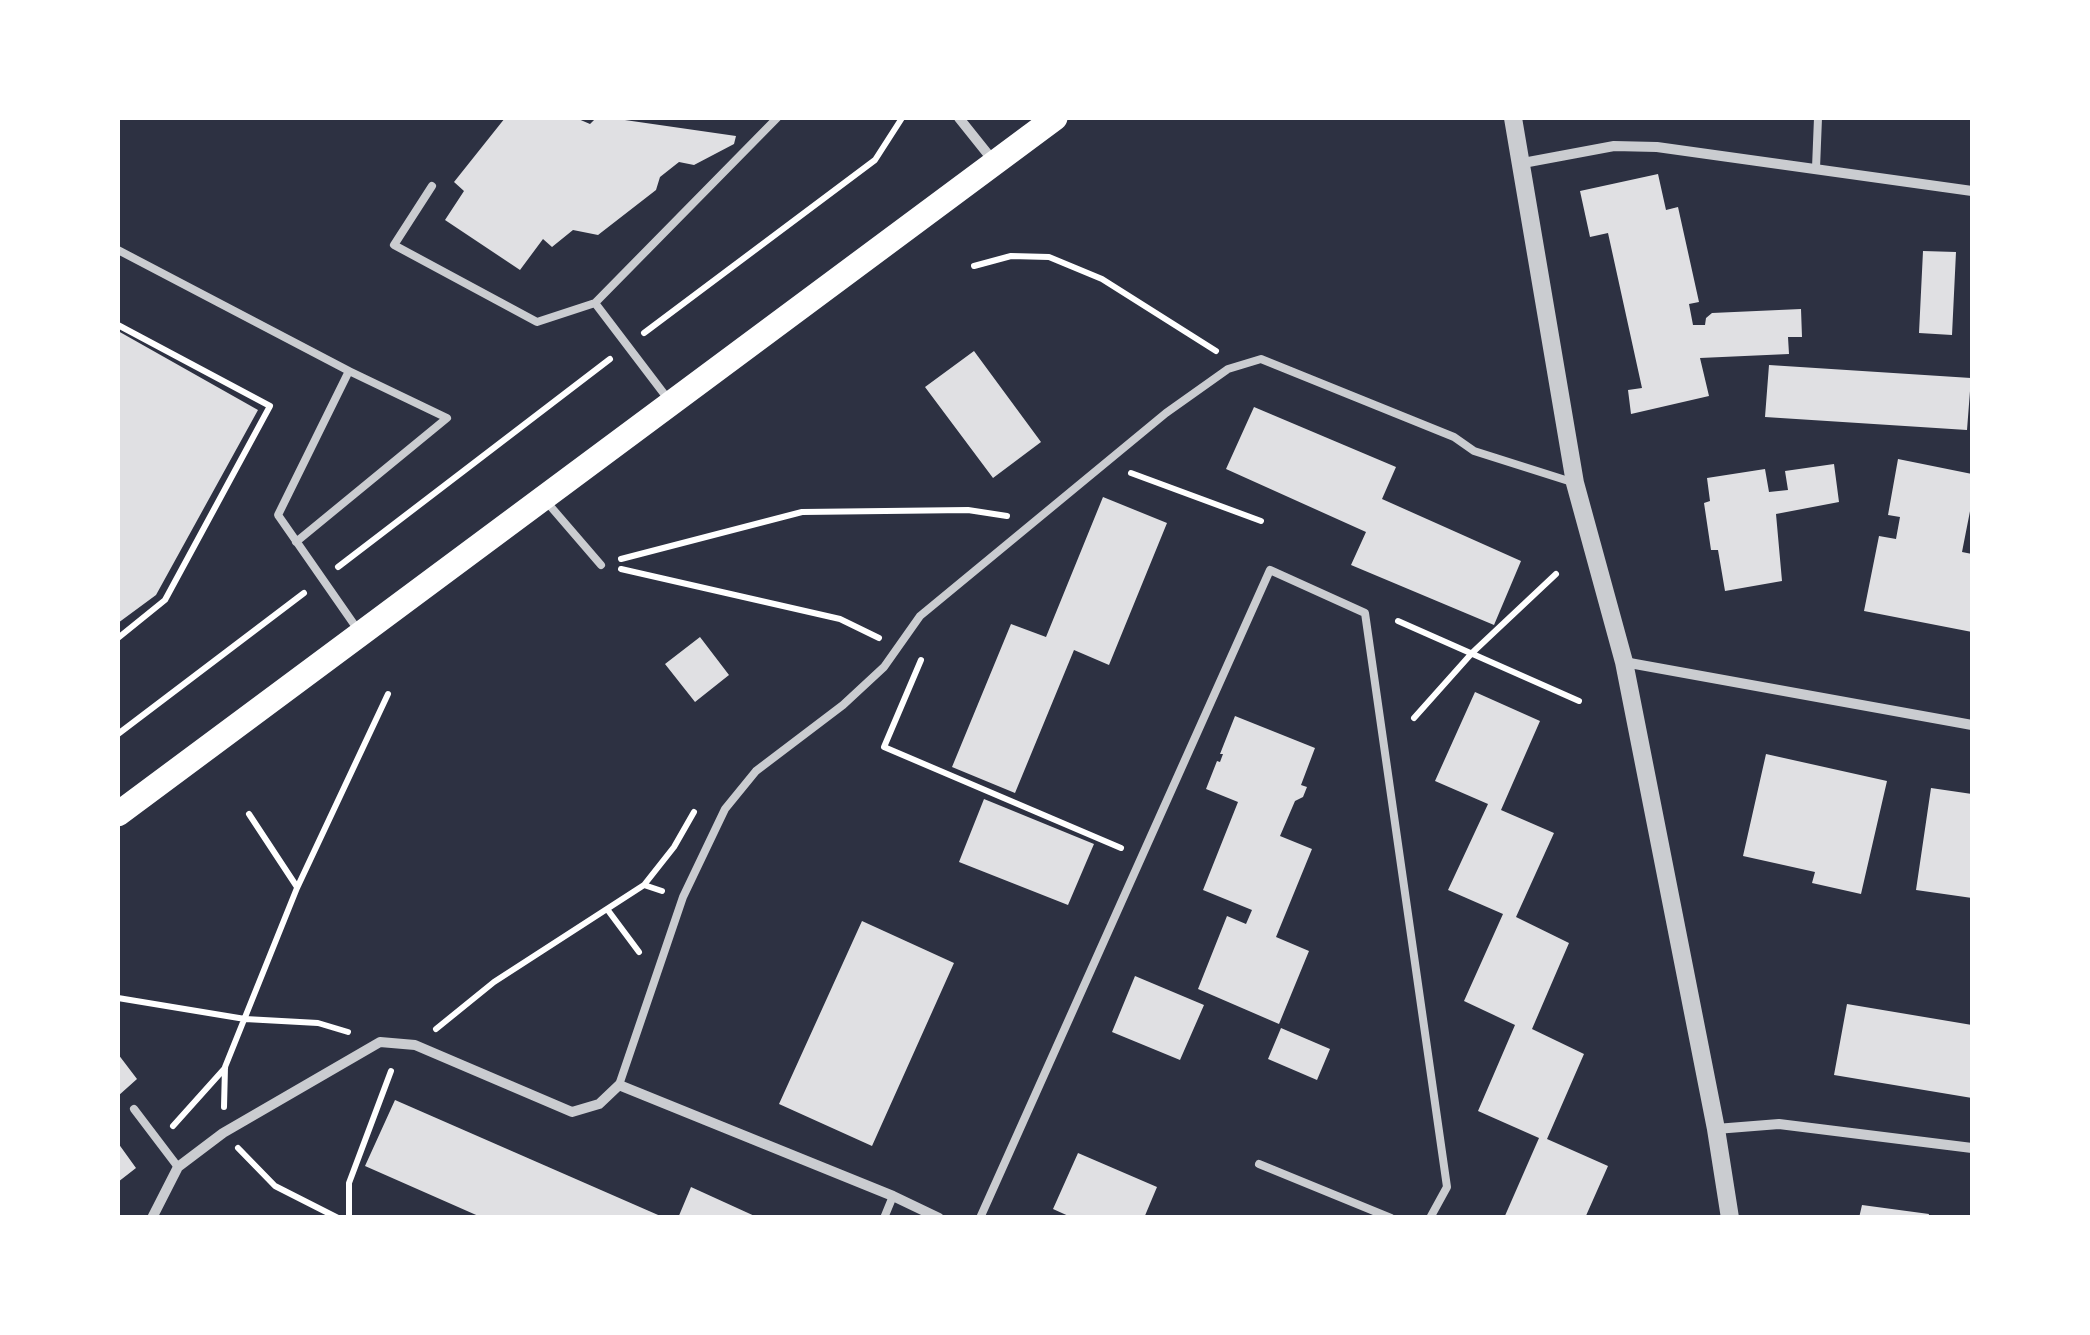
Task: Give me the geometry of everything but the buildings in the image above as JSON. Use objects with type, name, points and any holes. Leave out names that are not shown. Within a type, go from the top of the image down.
[{"type":"main road","points":[[118,814],[1055,118]]},
{"type":"street","points":[[959,118],[995,162]]},
{"type":"street","points":[[1513,118],[1575,483],[1624,662],[1730,1218]]},
{"type":"street","points":[[1522,163],[1614,146],[1657,147],[1972,190]]},
{"type":"street","points":[[1624,662],[1972,725]]},
{"type":"street","points":[[152,1218],[178,1167],[224,1133],[380,1042],[415,1046],[572,1112],[598,1104],[620,1084],[939,1218]]},
{"type":"street","points":[[1716,1129],[1779,1124],[1972,1148]]},
{"type":"lane","points":[[432,186],[394,244],[537,322],[595,303],[777,118]]},
{"type":"lane","points":[[1816,168],[1818,118]]},
{"type":"lane","points":[[118,250],[349,371],[448,418],[296,542]]},
{"type":"lane","points":[[595,303],[672,404]]},
{"type":"lane","points":[[620,1084],[626,1056],[658,978],[684,897],[725,810],[756,771],[843,705],[884,667],[920,616],[1166,413],[1228,370],[1261,359],[1454,437],[1474,451],[1575,483]]},
{"type":"lane","points":[[349,371],[278,515],[361,633]]},
{"type":"lane","points":[[543,498],[601,564]]},
{"type":"lane","points":[[980,1218],[1270,570],[1366,613],[1447,1187],[1430,1218]]},
{"type":"lane","points":[[134,1109],[178,1167]]},
{"type":"lane","points":[[1259,1164],[1391,1218]]},
{"type":"lane","points":[[884,1218],[892,1196]]},
{"type":"path","points":[[118,732],[875,160],[902,118]]},
{"type":"path","points":[[974,266],[1011,256],[1049,257],[1102,279],[1219,353],[1228,370]]},
{"type":"path","points":[[118,325],[270,406],[165,600],[118,638]]},
{"type":"path","points":[[1122,470],[1261,521]]},
{"type":"path","points":[[601,564],[802,512],[968,510],[1038,520]]},
{"type":"path","points":[[601,564],[840,619],[897,648]]},
{"type":"path","points":[[1414,718],[1472,653],[1556,574]]},
{"type":"path","points":[[1398,620],[1579,701]]},
{"type":"path","points":[[922,658],[884,747],[1121,848]]},
{"type":"path","points":[[159,1142],[226,1067],[297,888],[388,694]]},
{"type":"path","points":[[249,814],[297,888]]},
{"type":"path","points":[[415,1046],[494,982],[644,885],[684,897]]},
{"type":"path","points":[[607,909],[658,978]]},
{"type":"path","points":[[118,998],[245,1020],[318,1023],[380,1042]]},
{"type":"path","points":[[226,1067],[224,1133],[275,1186],[338,1218]]},
{"type":"path","points":[[349,1218],[349,1183],[391,1070]]}]
